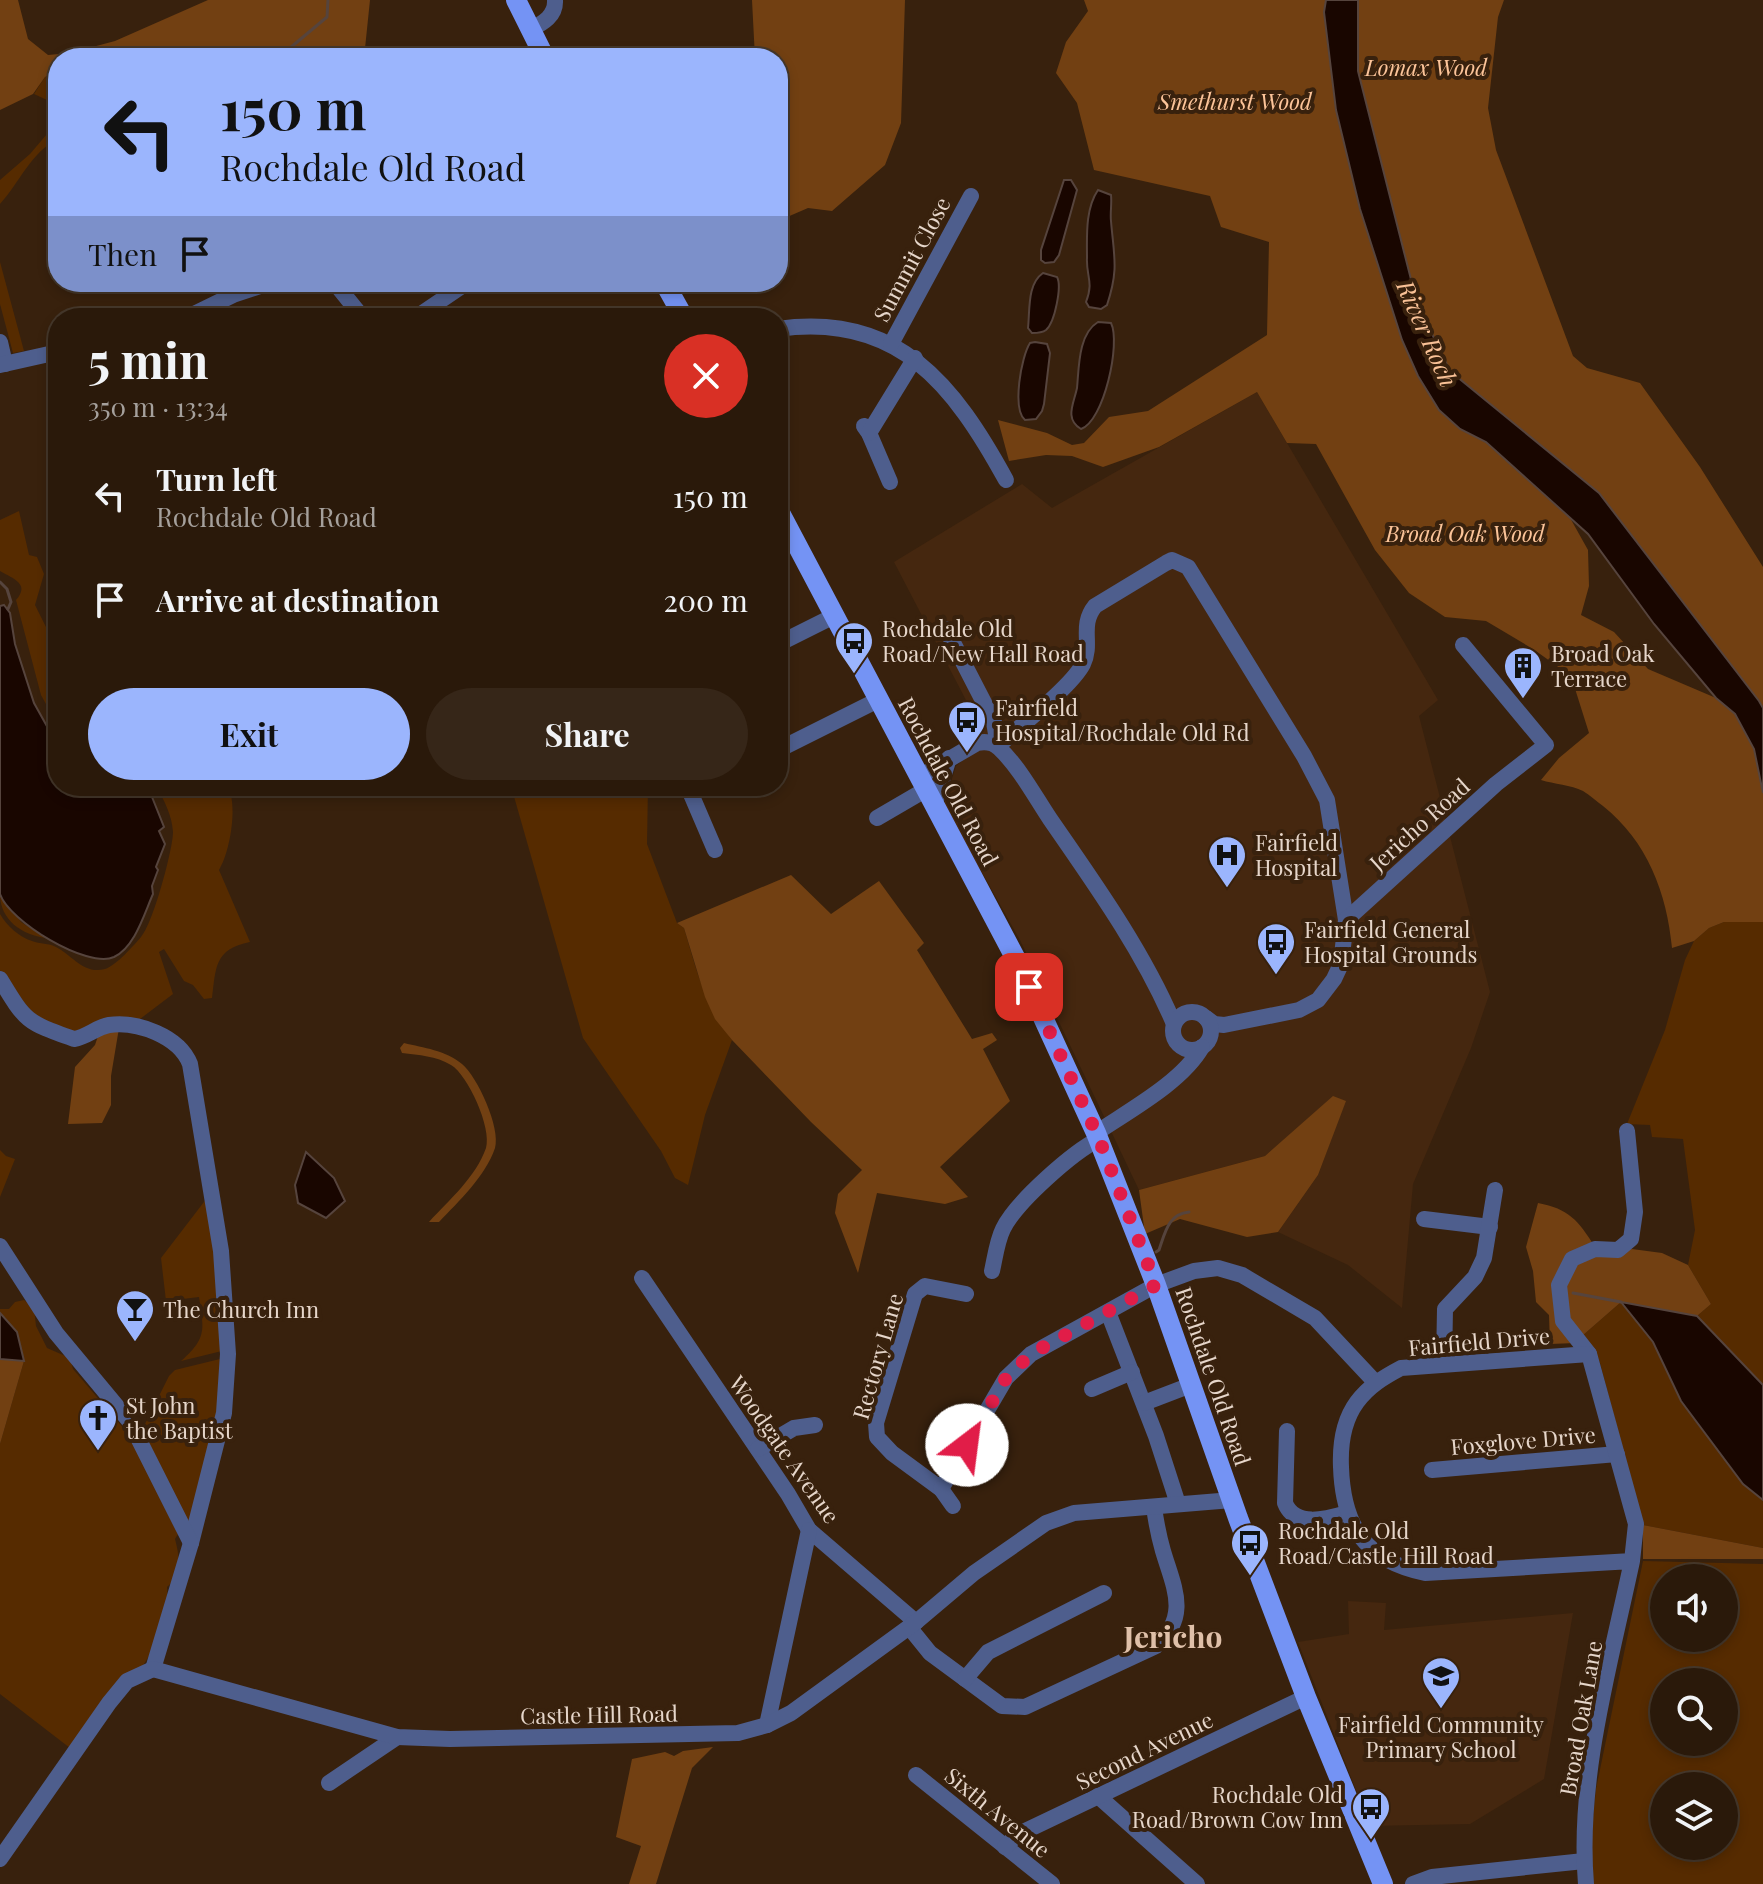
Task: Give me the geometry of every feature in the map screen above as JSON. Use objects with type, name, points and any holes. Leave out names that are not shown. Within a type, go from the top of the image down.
[{"type":"main road","points":[[517,0],[536,48]]},
{"type":"main road","name":"Rochdale Old Road","points":[[788,543],[834,616],[1018,963],[1098,1136],[1156,1285],[1306,1697],[1383,1884]]},
{"type":"street","points":[[536,48],[554,10],[555,0]]},
{"type":"street","name":"Summit Close","points":[[891,344],[971,196]]},
{"type":"street","points":[[206,308],[242,292]]},
{"type":"street","points":[[342,292],[355,308]]},
{"type":"street","points":[[430,308],[453,292]]},
{"type":"street","points":[[788,327],[801,325],[842,329],[891,344],[915,358],[949,391],[980,432],[1006,480]]},
{"type":"street","points":[[0,342],[2,364],[48,354]]},
{"type":"street","points":[[890,482],[866,429],[915,358]]},
{"type":"street","points":[[998,746],[1079,670],[1087,651],[1081,624],[1095,606],[1172,560],[1188,567],[1304,756],[1327,800],[1347,934],[1341,964],[1326,991],[1305,1008],[1224,1025],[1214,1024],[1200,1014],[1187,1013],[1174,1024]]},
{"type":"street","points":[[788,639],[834,616]]},
{"type":"street","points":[[946,629],[994,722],[998,746]]},
{"type":"street","name":"Jericho Road","points":[[1346,920],[1496,784],[1546,745],[1463,645]]},
{"type":"street","points":[[788,745],[878,700]]},
{"type":"street","points":[[877,818],[926,791],[949,758],[977,743],[987,741],[998,746],[1021,775],[1114,916],[1158,989],[1174,1024],[1173,1032],[1178,1044],[1179,1065],[1170,1081]]},
{"type":"street","points":[[926,791],[949,758]]},
{"type":"street","points":[[692,796],[715,850]]},
{"type":"street","points":[[0,979],[22,1017],[36,1025],[74,1039],[107,1025],[134,1025],[157,1033],[187,1058],[221,1251],[228,1354],[224,1413],[191,1543],[153,1669],[127,1681],[109,1703],[0,1859]]},
{"type":"street","points":[[992,1271],[1003,1230],[1020,1204],[1086,1145],[1186,1071],[1211,1030],[1206,1018]]},
{"type":"street","points":[[1178,1044],[1189,1049],[1254,1019]]},
{"type":"street","points":[[1627,1131],[1635,1212],[1631,1239],[1618,1250],[1595,1249],[1572,1259],[1559,1285],[1563,1321],[1589,1354],[1636,1524],[1632,1561]]},
{"type":"street","points":[[1444,1364],[1445,1309],[1475,1277],[1484,1258],[1495,1190]]},
{"type":"street","points":[[1424,1219],[1490,1227]]},
{"type":"street","points":[[0,1246],[56,1333],[130,1422],[191,1543]]},
{"type":"street","points":[[941,1489],[1006,1378],[1031,1354],[1156,1285],[1194,1271],[1218,1268],[1242,1275],[1315,1318],[1375,1382]]},
{"type":"street","name":"Woodgate Avenue","points":[[642,1278],[809,1530],[913,1624],[930,1653],[1002,1706],[1025,1707],[1156,1646],[1166,1638],[1177,1612],[1178,1598],[1154,1507]]},
{"type":"street","name":"Rectory Lane","points":[[953,1506],[941,1489],[892,1453],[877,1437],[876,1423],[915,1294],[925,1286],[966,1294]]},
{"type":"street","points":[[1108,1312],[1144,1403],[1178,1504]]},
{"type":"street","name":"Fairfield Drive","points":[[1589,1354],[1401,1368],[1375,1382],[1352,1410],[1342,1435],[1341,1471],[1347,1513],[1356,1533],[1382,1558],[1407,1570],[1425,1573],[1632,1561]]},
{"type":"street","points":[[1103,1388],[1132,1372]]},
{"type":"street","points":[[1144,1403],[1191,1385]]},
{"type":"street","points":[[758,1449],[794,1428],[815,1425]]},
{"type":"street","points":[[1287,1431],[1285,1503],[1289,1514],[1300,1520],[1347,1513]]},
{"type":"street","name":"Foxglove Drive","points":[[1432,1470],[1617,1454]]},
{"type":"street","name":"Castle Hill Road","points":[[153,1669],[397,1737],[450,1739],[738,1733],[767,1725],[791,1713],[913,1624],[974,1573],[1046,1523],[1074,1513],[1232,1500]]},
{"type":"street","points":[[767,1725],[809,1530]]},
{"type":"street","name":"Broad Oak Lane","points":[[1586,1884],[1587,1795],[1592,1757],[1632,1561]]},
{"type":"street","points":[[965,1679],[988,1652],[1104,1593]]},
{"type":"street","name":"Second Avenue","points":[[1005,1847],[1017,1835],[1306,1697]]},
{"type":"street","points":[[329,1783],[397,1737]]},
{"type":"street","name":"Sixth Avenue","points":[[916,1775],[1052,1884]]},
{"type":"street","points":[[1098,1796],[1197,1884]]},
{"type":"street","points":[[1413,1884],[1432,1877],[1584,1861]]},
{"type":"shaded area","points":[[48,76],[48,101],[34,94]]},
{"type":"shaded area","points":[[48,133],[48,146],[33,159],[0,204],[0,180],[30,154]]},
{"type":"shaded area","points":[[0,262],[24,351],[13,353],[0,304]]},
{"type":"shaded area","name":"Fairfield Hospital","points":[[1257,392],[1438,700],[1419,716],[1490,992],[1471,1048],[1413,1184],[1402,1308],[1348,1265],[1278,1232],[1318,1175],[1345,1101],[1333,1097],[1265,1156],[1139,1190],[1020,940],[944,805],[956,766],[979,747],[980,727],[894,562],[1022,484],[1052,508]]},
{"type":"shaded area","points":[[19,511],[29,555],[37,557],[44,574],[35,605],[48,631],[48,708],[41,695],[16,600],[21,586],[0,571],[0,520]]},
{"type":"shaded area","points":[[161,796],[231,796],[231,829],[219,870],[250,942],[229,949],[223,955],[216,969],[212,998],[204,999],[193,985],[184,981],[164,949],[159,952],[173,994],[136,1022],[78,1033],[42,1023],[0,975],[0,914],[22,937],[56,947],[84,967],[98,970],[114,964],[141,937],[156,903],[173,832]]},
{"type":"shaded area","points":[[514,796],[648,796],[647,844],[677,923],[684,928],[708,1000],[732,1040],[705,1115],[688,1185],[675,1178],[661,1151],[583,1038]]},
{"type":"shaded area","points":[[0,894],[21,922],[46,938],[29,934],[14,925],[4,911]]},
{"type":"shaded area","points":[[1724,922],[1763,922],[1763,1385],[1697,1316],[1711,1304],[1688,1265],[1695,1230],[1683,1139],[1652,1137],[1650,1125],[1627,1124],[1665,1030],[1685,960],[1694,941],[1709,928]]},
{"type":"shaded area","points":[[0,1150],[15,1159],[0,1197]]},
{"type":"shaded area","points":[[207,1198],[210,1203],[222,1351],[181,1361],[202,1333],[199,1297],[166,1301],[161,1258]]},
{"type":"shaded area","points":[[24,1300],[34,1308],[36,1326],[47,1348],[70,1358],[73,1369],[130,1436],[178,1534],[175,1539],[179,1559],[177,1571],[167,1587],[166,1611],[160,1634],[149,1656],[120,1695],[70,1748],[0,1694],[0,1444],[24,1361],[17,1332],[0,1309],[9,1309],[15,1302]]},
{"type":"shaded area","points":[[1621,1302],[1653,1342],[1681,1401],[1743,1484],[1763,1500],[1763,1548],[1643,1525],[1600,1363],[1593,1347],[1582,1336]]},
{"type":"shaded area","points":[[224,1358],[221,1404],[187,1528],[140,1434],[175,1370]]},
{"type":"shaded area","points":[[1643,1561],[1763,1564],[1763,1884],[1593,1884],[1589,1857],[1596,1789]]},
{"type":"shaded area","name":"Fairfield Community Primary School","points":[[1348,1601],[1386,1603],[1384,1630],[1573,1613],[1544,1779],[1470,1824],[1370,1826],[1298,1642],[1349,1634]]},
{"type":"green space","points":[[0,0],[18,0],[28,39],[48,55],[48,76],[33,94],[0,110]]},
{"type":"green space","points":[[208,0],[370,0],[365,48],[89,48],[115,41]]},
{"type":"green space","points":[[752,0],[905,0],[901,123],[885,165],[832,211],[808,208],[788,217],[788,48],[754,48]]},
{"type":"green space","points":[[1084,0],[1326,0],[1324,12],[1336,111],[1360,209],[1402,340],[1418,376],[1439,410],[1460,429],[1486,442],[1569,516],[1588,550],[1589,586],[1581,615],[1614,632],[1648,669],[1716,698],[1735,714],[1754,749],[1763,793],[1763,922],[1724,922],[1709,928],[1694,941],[1672,948],[1660,888],[1632,835],[1583,791],[1541,780],[1559,758],[1589,733],[1571,676],[1486,621],[1445,617],[1409,593],[1375,550],[1316,444],[1287,443],[1257,392],[1159,447],[1103,467],[1072,456],[1046,455],[1009,461],[998,420],[1047,433],[1072,445],[1084,443],[1109,417],[1148,411],[1267,335],[1269,242],[1221,227],[1210,196],[1094,170],[1077,103],[1056,73],[1066,42],[1088,11]]},
{"type":"green space","name":"Lomax Wood","points":[[1358,0],[1504,0],[1498,17],[1488,108],[1496,150],[1573,356],[1587,368],[1640,383],[1700,467],[1763,567],[1763,708],[1599,493],[1450,371],[1417,303],[1358,71]]},
{"type":"green space","points":[[791,875],[831,914],[879,881],[924,943],[917,950],[972,1039],[992,1033],[997,1040],[983,1049],[1010,1101],[940,1167],[968,1197],[945,1204],[877,1193],[858,1273],[835,1213],[838,1194],[862,1170],[811,1122],[715,1019],[684,928],[677,923]]},
{"type":"green space","points":[[119,1028],[111,1076],[111,1105],[102,1123],[68,1124],[75,1067],[95,1045],[99,1033]]},
{"type":"green space","points":[[404,1043],[441,1053],[462,1064],[481,1091],[494,1128],[496,1139],[491,1159],[471,1188],[439,1222],[429,1222],[461,1188],[482,1159],[487,1139],[485,1128],[471,1090],[458,1071],[427,1056],[402,1053],[400,1048]]},
{"type":"green space","points":[[1333,1096],[1346,1101],[1318,1175],[1278,1232],[1247,1237],[1180,1219],[1145,1234],[1139,1190],[1265,1156]]},
{"type":"green space","points":[[1538,1203],[1572,1217],[1595,1247],[1557,1285],[1576,1343],[1550,1344],[1549,1315],[1536,1302],[1533,1271],[1526,1247]]},
{"type":"green space","points":[[1632,1249],[1662,1253],[1688,1265],[1711,1304],[1697,1316],[1621,1302],[1582,1336],[1567,1318],[1562,1286],[1575,1262],[1595,1253]]},
{"type":"green space","points":[[0,1359],[24,1361],[0,1444]]},
{"type":"green space","points":[[1643,1525],[1763,1548],[1763,1559],[1643,1559]]},
{"type":"green space","points":[[713,1747],[692,1768],[656,1884],[629,1884],[641,1846],[616,1837],[632,1759],[665,1752],[674,1756],[683,1751]]},
{"type":"water","name":"River Roch","points":[[1326,0],[1358,0],[1358,71],[1417,303],[1450,371],[1599,493],[1759,701],[1763,708],[1763,793],[1754,749],[1735,714],[1716,698],[1654,624],[1588,534],[1486,442],[1460,429],[1439,410],[1418,376],[1402,340],[1360,209],[1336,110],[1324,12]]},
{"type":"water","points":[[1064,180],[1071,180],[1077,190],[1059,255],[1054,262],[1045,263],[1041,260],[1041,250]]},
{"type":"water","points":[[1098,190],[1111,195],[1115,263],[1111,293],[1107,305],[1101,309],[1089,307],[1086,302],[1090,284],[1088,223]]},
{"type":"water","points":[[1043,273],[1057,277],[1057,304],[1046,330],[1032,333],[1028,328],[1030,298],[1034,284]]},
{"type":"water","points":[[1098,322],[1111,323],[1114,333],[1112,363],[1097,412],[1081,429],[1071,416],[1072,405],[1083,343],[1091,327]]},
{"type":"water","points":[[1030,343],[1047,344],[1050,353],[1044,404],[1036,419],[1025,420],[1019,405],[1019,383],[1027,350]]},
{"type":"water","points":[[4,605],[10,613],[15,644],[34,703],[48,728],[48,796],[151,796],[164,827],[159,831],[165,844],[156,867],[153,894],[133,938],[114,957],[102,959],[86,956],[50,940],[18,917],[0,894],[0,606]]},
{"type":"water","points":[[306,1152],[334,1178],[345,1201],[326,1218],[298,1203],[295,1185]]},
{"type":"water","points":[[1621,1302],[1697,1316],[1763,1385],[1763,1500],[1743,1484],[1681,1401],[1653,1342]]},
{"type":"water","points":[[0,1313],[17,1332],[24,1361],[0,1359]]},
{"type":"waterway","points":[[290,48],[327,17],[328,0]]},
{"type":"waterway","points":[[0,582],[7,589],[11,602],[8,609]]},
{"type":"waterway","points":[[1156,1252],[1172,1220],[1189,1212]]},
{"type":"waterway","points":[[1573,1293],[1621,1302]]},
{"type":"place","name":"Rochdale Old Road/New Hall Road","points":[[854,675]]},
{"type":"place","name":"Broad Oak Terrace","points":[[1523,700]]},
{"type":"place","name":"Fairfield Hospital/Rochdale Old Rd","points":[[967,754]]},
{"type":"place","name":"Fairfield Hospital","points":[[1227,889]]},
{"type":"place","name":"Fairfield General Hospital Grounds","points":[[1276,976]]},
{"type":"place","name":"The Church Inn","points":[[135,1343]]},
{"type":"place","name":"St John the Baptist","points":[[98,1452]]},
{"type":"place","name":"Rochdale Old Road/Castle Hill Road","points":[[1250,1577]]},
{"type":"place","name":"Fairfield Community Primary School","points":[[1441,1710]]},
{"type":"place","name":"Rochdale Old Road/Brown Cow Inn","points":[[1371,1841]]},
{"type":"district","name":"Jericho","points":[[1173,1636]]},
{"type":"route","points":[[967,1445],[1006,1378],[1031,1354],[1156,1285],[1099,1139],[1029,987]]},
{"type":"park label","name":"Smethurst Wood","points":[[1235,101]]},
{"type":"park label","name":"Broad Oak Wood","points":[[1465,533]]}]
